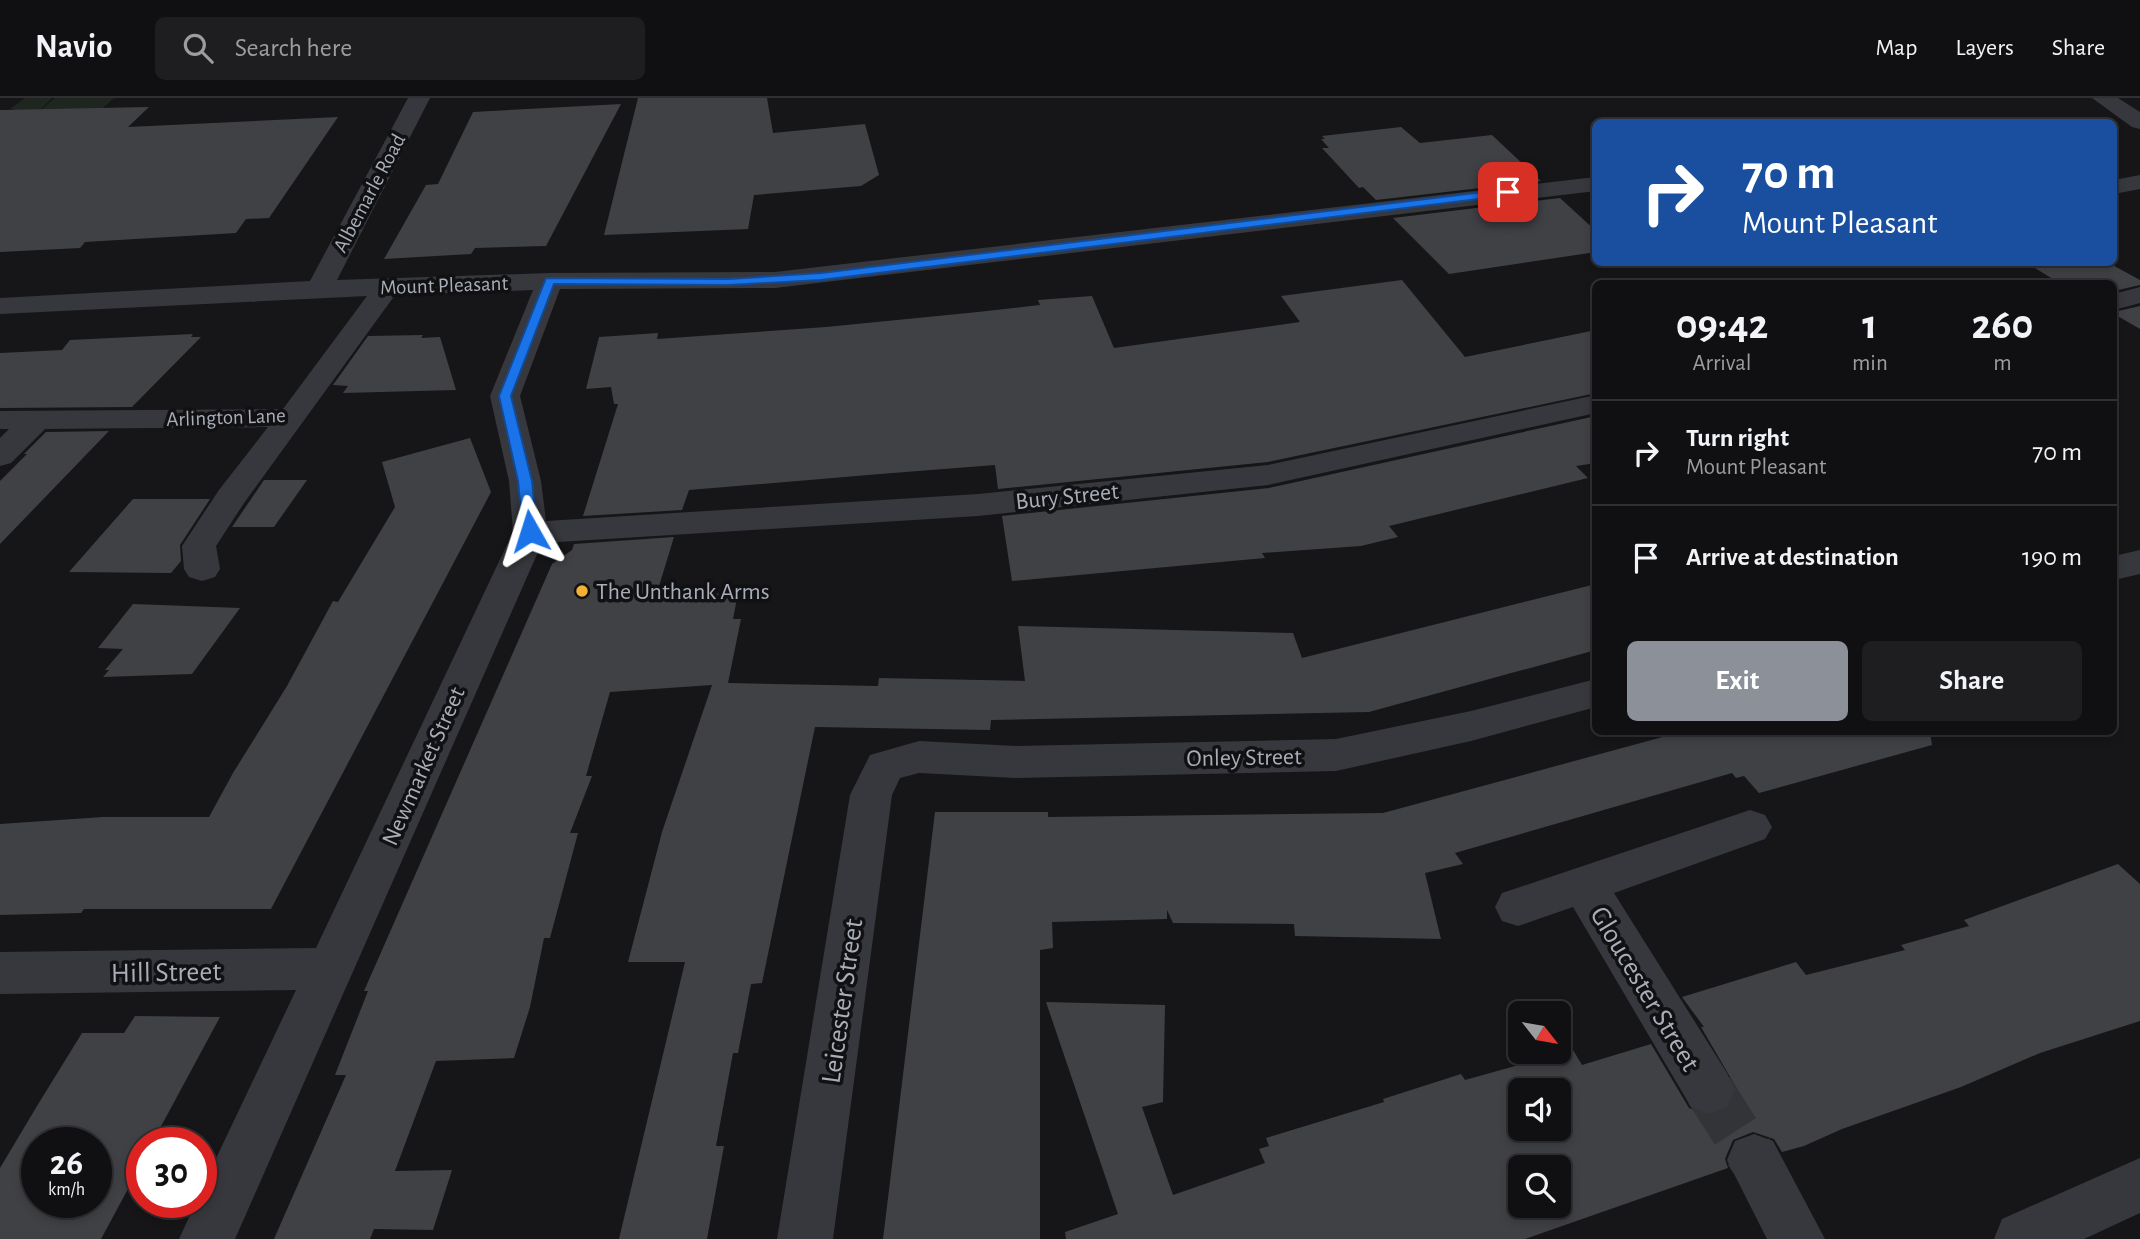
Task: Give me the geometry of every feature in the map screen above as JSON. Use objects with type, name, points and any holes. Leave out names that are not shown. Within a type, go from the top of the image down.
[{"type":"street","name":"Albemarle Road","points":[[319,289],[419,98]]},
{"type":"street","points":[[2103,98],[2138,119]]},
{"type":"street","points":[[2117,186],[2140,182]]},
{"type":"street","name":"Mount Pleasant","points":[[0,306],[319,289],[550,281],[729,282],[821,276],[1592,184]]},
{"type":"street","points":[[530,531],[525,481],[505,396],[550,281]]},
{"type":"street","name":"Arlington Lane","points":[[0,419],[292,418],[387,287]]},
{"type":"street","points":[[2117,301],[2140,296]]},
{"type":"street","name":"Bury Street","points":[[530,531],[567,532],[978,505],[1268,475],[1592,405]]},
{"type":"street","points":[[201,569],[199,546],[231,497],[292,418]]},
{"type":"street","points":[[0,456],[36,419]]},
{"type":"street","name":"Newmarket Street","points":[[206,1239],[530,531]]},
{"type":"street","points":[[2117,567],[2140,562]]},
{"type":"street","name":"Onley Street","points":[[886,766],[919,757],[1016,762],[1336,755],[1471,726],[1592,694]]},
{"type":"street","name":"Leicester Street","points":[[806,1239],[871,795],[886,766]]},
{"type":"street","name":"Gloucester Street","points":[[1518,907],[1750,827]]},
{"type":"street","name":"Gloucester Street","points":[[1584,885],[1709,1090]]},
{"type":"street","name":"Hill Street","points":[[0,973],[331,970]]},
{"type":"street","points":[[1754,1160],[1797,1239]]},
{"type":"street","points":[[2022,1239],[2140,1185]]},
{"type":"shaded area","points":[[25,98],[52,98],[36,114],[55,98],[114,98],[76,132],[0,121]]},
{"type":"building","points":[[638,98],[767,98],[773,133],[865,124],[879,175],[861,186],[754,195],[748,229],[604,235]]},
{"type":"building","points":[[621,104],[546,246],[475,248],[471,254],[384,259],[426,185],[438,184],[473,112]]},
{"type":"building","points":[[149,107],[128,127],[338,117],[269,218],[246,219],[236,233],[85,242],[80,248],[0,252],[0,110]]},
{"type":"building","points":[[1401,127],[1420,143],[1492,135],[1541,181],[1376,200],[1363,187],[1359,188],[1322,148],[1329,148],[1321,139],[1325,139],[1322,136]]},
{"type":"building","points":[[1560,198],[1592,227],[1592,253],[1449,274],[1393,218]]},
{"type":"building","points":[[2032,266],[2114,266],[2140,280],[2140,285],[2117,290],[2117,280],[2054,280]]},
{"type":"building","points":[[1402,280],[1465,357],[1592,331],[1592,394],[1268,462],[998,489],[995,465],[880,474],[689,490],[682,510],[583,516],[618,404],[614,404],[611,387],[586,389],[599,337],[658,333],[657,339],[826,327],[1040,305],[1038,300],[1092,296],[1114,348],[1300,322],[1281,296]]},
{"type":"building","points":[[2140,306],[2140,329],[2117,316],[2117,311]]},
{"type":"building","points":[[193,334],[191,337],[201,337],[132,407],[0,408],[0,353],[62,350],[70,340]]},
{"type":"building","points":[[423,335],[421,338],[440,337],[456,390],[343,393],[348,386],[333,385],[368,336]]},
{"type":"building","points":[[1592,417],[1592,464],[1576,466],[1588,478],[1389,526],[1398,537],[1361,546],[1262,553],[1265,558],[1012,581],[1002,516],[1269,488]]},
{"type":"building","points":[[109,431],[0,544],[0,481],[27,454],[24,454],[46,432]]},
{"type":"building","points":[[470,438],[491,492],[271,909],[84,909],[81,913],[0,915],[0,824],[103,817],[209,817],[287,686],[333,601],[338,602],[395,507],[382,462]]},
{"type":"building","points":[[264,480],[307,480],[274,527],[232,527]]},
{"type":"building","points":[[133,499],[210,499],[180,545],[181,561],[171,573],[69,572]]},
{"type":"building","points":[[674,537],[656,596],[738,593],[733,619],[741,619],[728,683],[878,686],[879,678],[1025,681],[1018,626],[1293,633],[1302,658],[1592,585],[1592,651],[1369,712],[991,720],[990,730],[815,727],[762,983],[751,984],[738,1053],[733,1053],[716,1146],[724,1146],[707,1239],[619,1239],[685,962],[628,962],[662,832],[712,685],[610,692],[586,776],[592,776],[570,833],[578,833],[550,938],[544,938],[530,1007],[514,1058],[436,1061],[395,1171],[452,1170],[433,1230],[374,1229],[370,1239],[274,1239],[346,1075],[335,1075],[368,991],[364,991],[552,564],[572,550],[574,544]]},
{"type":"building","points":[[133,604],[240,608],[192,674],[103,677],[109,670],[105,670],[123,649],[98,648]]},
{"type":"building","points":[[1670,735],[1930,735],[1932,745],[1759,793],[1744,776],[1736,778],[1732,773],[1455,853],[1463,864],[1425,873],[1441,939],[1295,936],[1294,924],[1173,923],[1167,910],[1167,919],[1052,922],[1053,948],[1040,950],[1040,1239],[883,1239],[935,812],[1048,812],[1048,817],[1383,813]]},
{"type":"building","points":[[2118,864],[2140,884],[2140,1021],[2040,1053],[1961,1087],[1842,1129],[1804,1146],[1782,1152],[1774,1139],[1753,1132],[1733,1140],[1725,1159],[1728,1168],[1525,1239],[1066,1239],[1065,1232],[1118,1214],[1046,1002],[1165,1005],[1163,1102],[1142,1107],[1173,1195],[1265,1163],[1259,1149],[1269,1146],[1266,1138],[1384,1102],[1383,1099],[1461,1074],[1465,1080],[1523,1064],[1572,1064],[1573,1050],[1582,1065],[1651,1044],[1689,1108],[1710,1116],[1729,1108],[1737,1089],[1701,1027],[1704,1027],[1682,997],[1796,962],[1806,975],[1905,950],[1901,945],[1969,926],[1964,920]]},
{"type":"building","points":[[135,1016],[220,1017],[161,1127],[126,1127],[126,1193],[101,1239],[0,1239],[0,1168],[21,1133],[21,1218],[112,1218],[112,1127],[24,1127],[82,1033],[124,1033]]},
{"type":"tunnel","points":[[1709,1090],[1754,1160]]},
{"type":"place","name":"The Unthank Arms","points":[[582,591]]},
{"type":"route","points":[[530,531],[525,481],[505,396],[550,281],[729,282],[821,276],[1508,192]]}]
